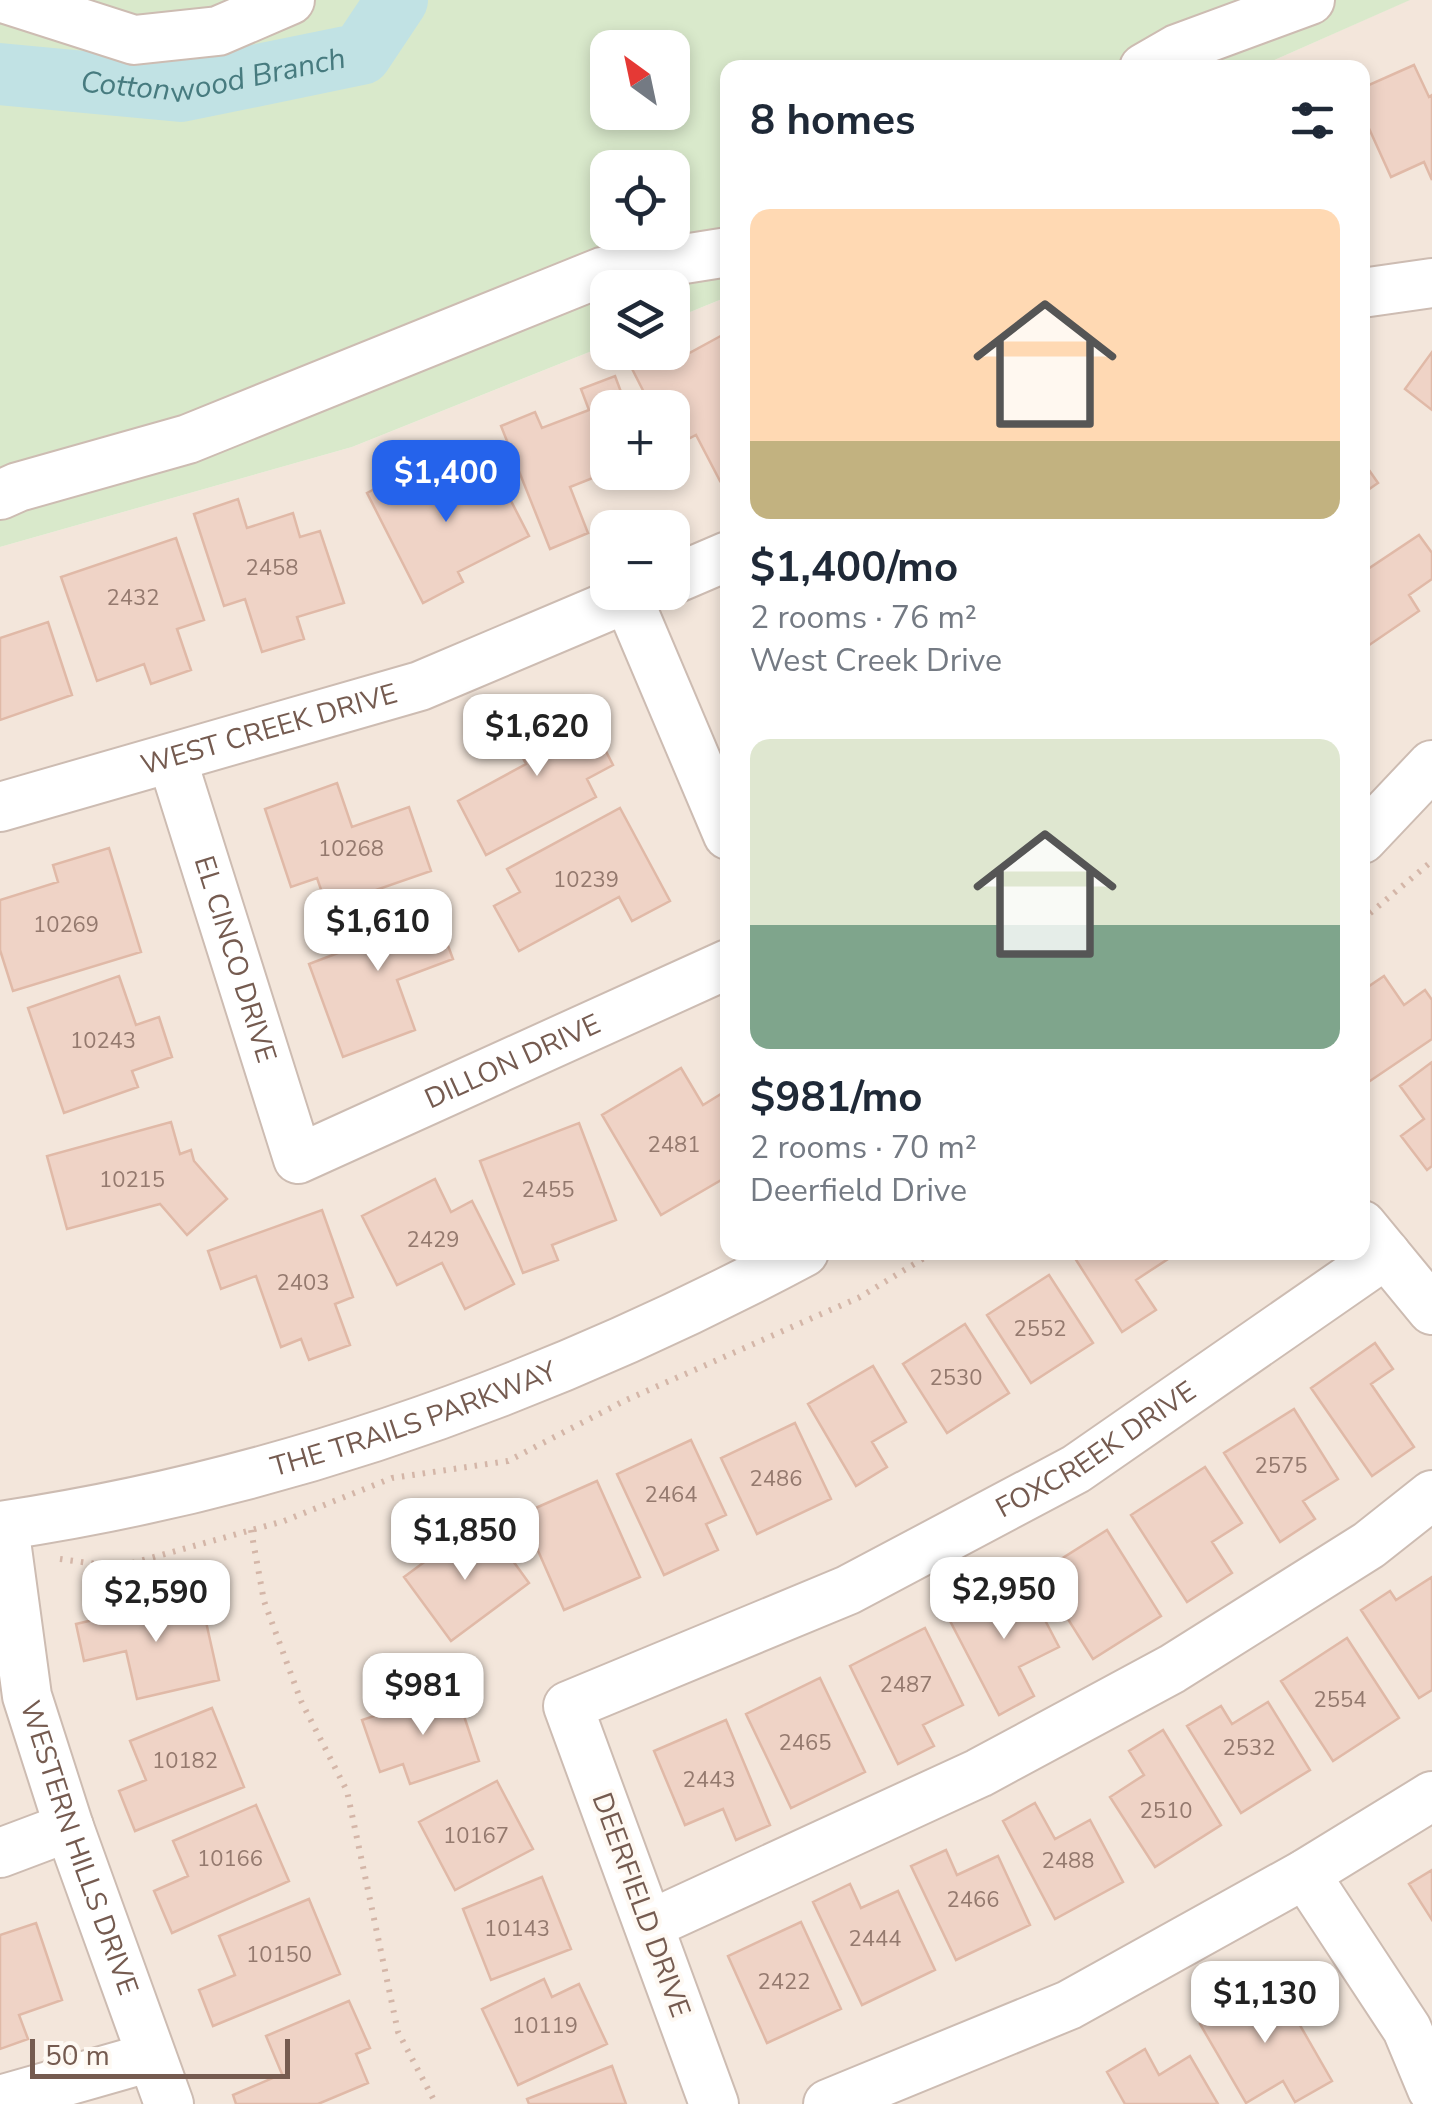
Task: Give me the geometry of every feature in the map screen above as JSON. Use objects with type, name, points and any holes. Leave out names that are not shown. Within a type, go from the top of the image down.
[{"type":"street","points":[[9,0],[134,40],[218,31],[290,0]]},
{"type":"street","points":[[1158,60],[1177,49],[1310,0]]},
{"type":"street","points":[[0,495],[188,439],[602,272],[720,253]]},
{"type":"street","points":[[1370,292],[1432,283]]},
{"type":"street","points":[[690,572],[720,559]]},
{"type":"street","name":"WEST CREEK DRIVE","points":[[0,806],[420,686],[602,610]]},
{"type":"street","points":[[640,610],[720,814]]},
{"type":"street","name":"EL CINCO DRIVE","points":[[172,759],[298,1159]]},
{"type":"street","points":[[1370,819],[1432,765]]},
{"type":"street","name":"DILLON DRIVE","points":[[298,1159],[720,968]]},
{"type":"street","points":[[1374,1240],[1432,1310]]},
{"type":"street","name":"THE TRAILS PARKWAY","points":[[2,1526],[187,1490],[353,1445],[585,1359],[708,1303],[789,1260]]},
{"type":"street","name":"FOXCREEK DRIVE","points":[[568,1706],[848,1590],[1076,1469],[1348,1260]]},
{"type":"street","points":[[648,1926],[979,1772],[1172,1669],[1369,1545],[1432,1494]]},
{"type":"street","name":"WESTERN HILLS DRIVE","points":[[2,1526],[27,1696],[69,1827],[168,2104]]},
{"type":"street","name":"DEERFIELD DRIVE","points":[[568,1706],[714,2104]]},
{"type":"street","points":[[828,2104],[1070,2005],[1305,1874],[1432,1796]]},
{"type":"street","points":[[0,1853],[69,1827]]},
{"type":"street","points":[[1305,1874],[1407,2029],[1432,2089]]},
{"type":"street","points":[[0,2100],[152,2057]]},
{"type":"path","points":[[1370,914],[1431,866]]},
{"type":"path","points":[[251,1530],[270,1618],[301,1700],[347,1791],[398,2032],[436,2104]]},
{"type":"shaded area","points":[[1409,0],[1432,0],[1432,2104],[0,2104],[0,547],[352,447],[590,352],[590,370],[690,370],[690,312],[720,300],[720,1260],[1370,1260],[1370,60],[1275,60]]},
{"type":"green space","points":[[0,0],[1410,0],[1275,60],[720,60],[720,300],[690,312],[690,270],[590,270],[590,352],[352,447],[0,547]]},
{"type":"building","points":[[1414,65],[1429,97],[1432,95],[1432,180],[1424,162],[1391,177],[1370,131],[1370,84]]},
{"type":"building","points":[[720,336],[720,481],[696,435],[690,438],[690,390],[643,390],[633,370],[690,370],[690,353]]},
{"type":"building","points":[[1432,352],[1432,410],[1405,389]]},
{"type":"building","points":[[615,376],[620,390],[590,390],[590,479],[570,487],[588,533],[550,549],[501,426],[535,412],[542,428],[589,410],[581,389]]},
{"type":"building","points":[[491,462],[529,536],[458,572],[463,582],[423,603],[367,493],[420,465],[433,492]]},
{"type":"building","points":[[1370,472],[1378,483],[1370,488]]},
{"type":"building","points":[[238,499],[247,528],[293,513],[300,537],[320,531],[344,603],[297,617],[304,639],[262,652],[245,599],[224,606],[194,514]]},
{"type":"building","points":[[1419,535],[1432,553],[1432,579],[1409,595],[1419,611],[1370,645],[1370,568]]},
{"type":"building","points":[[176,538],[204,620],[177,629],[191,670],[151,684],[144,664],[97,681],[61,577]]},
{"type":"building","points":[[48,622],[72,695],[0,720],[0,638]]},
{"type":"building","points":[[551,698],[571,737],[593,726],[613,765],[587,779],[596,797],[486,855],[458,801],[526,764],[505,723]]},
{"type":"building","points":[[337,783],[352,827],[409,807],[431,871],[327,907],[317,878],[291,887],[265,809]]},
{"type":"building","points":[[620,808],[670,901],[632,921],[619,897],[519,951],[494,906],[520,892],[507,869]]},
{"type":"building","points":[[109,848],[141,952],[13,991],[0,950],[0,900],[58,882],[53,865]]},
{"type":"building","points":[[430,897],[453,959],[397,980],[415,1030],[343,1057],[309,964],[338,953],[331,935]]},
{"type":"building","points":[[119,976],[136,1025],[159,1017],[172,1057],[132,1071],[138,1087],[64,1113],[28,1008]]},
{"type":"building","points":[[1384,976],[1404,1005],[1425,990],[1432,1000],[1432,1039],[1370,1081],[1370,986]]},
{"type":"building","points":[[1432,1062],[1432,1166],[1427,1170],[1401,1136],[1424,1119],[1400,1086]]},
{"type":"building","points":[[681,1068],[703,1105],[720,1095],[720,1181],[661,1215],[602,1115]]},
{"type":"building","points":[[171,1122],[180,1154],[191,1150],[194,1161],[227,1199],[187,1235],[160,1204],[67,1229],[47,1156]]},
{"type":"building","points":[[579,1123],[616,1220],[552,1245],[558,1260],[523,1273],[480,1161]]},
{"type":"building","points":[[435,1179],[451,1212],[472,1201],[514,1284],[465,1309],[442,1263],[397,1285],[362,1216]]},
{"type":"building","points":[[322,1210],[353,1297],[335,1304],[350,1345],[309,1360],[301,1339],[281,1347],[256,1276],[221,1289],[208,1251]]},
{"type":"building","points":[[1076,1260],[1166,1260],[1136,1280],[1156,1310],[1122,1332]]},
{"type":"building","points":[[1049,1275],[1093,1343],[1031,1383],[987,1315]]},
{"type":"building","points":[[965,1324],[1009,1393],[947,1433],[903,1364]]},
{"type":"building","points":[[1375,1343],[1393,1369],[1371,1384],[1414,1447],[1372,1476],[1311,1388]]},
{"type":"building","points":[[873,1366],[906,1422],[872,1442],[887,1467],[856,1486],[808,1404]]},
{"type":"building","points":[[1294,1409],[1338,1479],[1303,1501],[1315,1519],[1280,1542],[1224,1453]]},
{"type":"building","points":[[795,1423],[831,1499],[757,1534],[721,1458]]},
{"type":"building","points":[[691,1440],[726,1515],[706,1524],[718,1550],[664,1575],[617,1474]]},
{"type":"building","points":[[1205,1467],[1242,1523],[1212,1542],[1232,1573],[1187,1602],[1131,1515]]},
{"type":"building","points":[[597,1481],[640,1577],[564,1610],[522,1514]]},
{"type":"building","points":[[469,1529],[488,1556],[502,1546],[529,1583],[451,1641],[404,1577]]},
{"type":"building","points":[[1107,1530],[1161,1616],[1093,1659],[1039,1573]]},
{"type":"building","points":[[1432,1577],[1432,1690],[1419,1698],[1361,1610],[1390,1591],[1396,1600]]},
{"type":"building","points":[[1023,1578],[1059,1647],[1019,1667],[1034,1696],[999,1715],[948,1617]]},
{"type":"building","points":[[200,1595],[219,1680],[137,1699],[126,1651],[84,1661],[76,1624]]},
{"type":"building","points":[[925,1628],[963,1705],[923,1725],[934,1746],[898,1764],[850,1666]]},
{"type":"building","points":[[1347,1638],[1399,1718],[1333,1761],[1281,1681]]},
{"type":"building","points":[[820,1678],[865,1772],[791,1808],[746,1714]]},
{"type":"building","points":[[455,1689],[479,1761],[410,1784],[403,1764],[380,1772],[362,1720]]},
{"type":"building","points":[[1268,1702],[1310,1770],[1241,1813],[1187,1726],[1221,1706],[1232,1724]]},
{"type":"building","points":[[212,1708],[244,1787],[135,1831],[119,1791],[146,1780],[130,1741]]},
{"type":"building","points":[[726,1720],[770,1825],[736,1840],[723,1809],[685,1825],[654,1751]]},
{"type":"building","points":[[1163,1730],[1221,1825],[1155,1867],[1110,1797],[1144,1775],[1129,1751]]},
{"type":"building","points":[[497,1781],[533,1849],[455,1890],[419,1822]]},
{"type":"building","points":[[1035,1803],[1055,1839],[1090,1820],[1123,1882],[1055,1919],[1003,1821]]},
{"type":"building","points":[[256,1805],[289,1881],[172,1933],[154,1891],[188,1876],[173,1841]]},
{"type":"building","points":[[946,1850],[957,1875],[998,1856],[1030,1925],[956,1960],[911,1866]]},
{"type":"building","points":[[1432,1870],[1432,1920],[1409,1884]]},
{"type":"building","points":[[542,1877],[571,1949],[491,1980],[463,1909]]},
{"type":"building","points":[[850,1884],[861,1908],[898,1891],[935,1970],[862,2005],[813,1902]]},
{"type":"building","points":[[309,1899],[340,1974],[213,2026],[199,1990],[235,1975],[219,1936]]},
{"type":"building","points":[[801,1922],[841,2009],[767,2043],[728,1956]]},
{"type":"building","points":[[36,1923],[62,2000],[19,2015],[28,2039],[0,2049],[0,1935]]},
{"type":"building","points":[[544,1979],[552,1997],[579,1984],[607,2044],[518,2085],[482,2009]]},
{"type":"building","points":[[1274,1980],[1332,2081],[1295,2102],[1283,2081],[1246,2103],[1200,2024]]},
{"type":"building","points":[[349,2001],[370,2048],[356,2054],[368,2083],[318,2104],[236,2104],[233,2095],[282,2074],[266,2036]]},
{"type":"building","points":[[1145,2049],[1159,2075],[1190,2056],[1218,2104],[1125,2104],[1107,2072]]},
{"type":"building","points":[[612,2066],[626,2104],[529,2104],[527,2099]]},
{"type":"waterway","name":"Cottonwood Branch","points":[[0,74],[181,91],[361,54],[397,0]]}]
